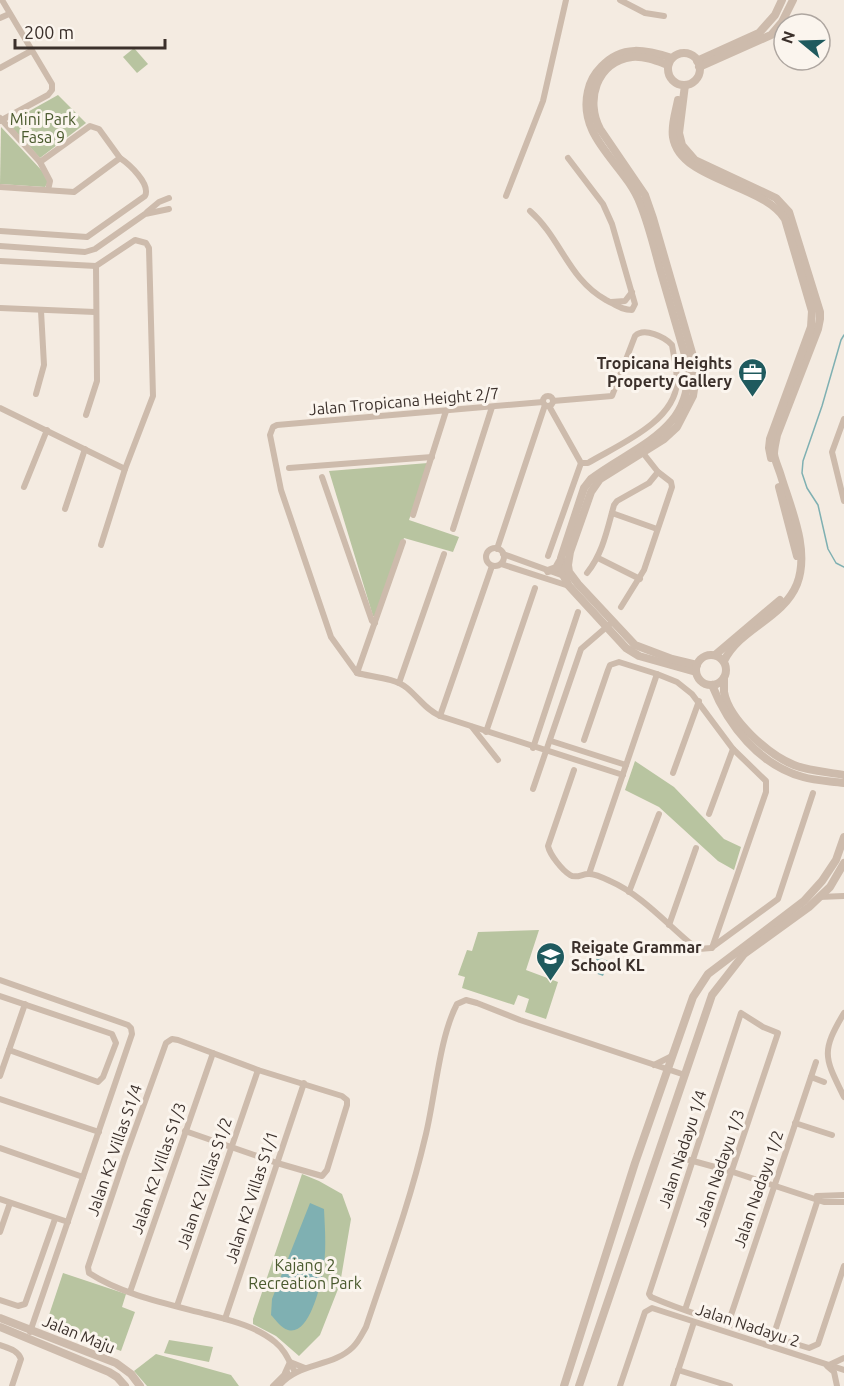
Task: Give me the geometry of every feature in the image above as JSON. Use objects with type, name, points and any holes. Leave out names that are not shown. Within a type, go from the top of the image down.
[{"type":"street","points":[[2,0],[52,84],[52,90],[48,95],[0,120],[40,162],[50,181],[48,190]]},
{"type":"street","points":[[506,196],[543,101],[566,0]]},
{"type":"street","points":[[620,0],[645,13],[664,16]]},
{"type":"street","points":[[698,64],[759,33],[775,15],[782,0]]},
{"type":"street","points":[[698,64],[771,34],[782,22],[793,0]]},
{"type":"street","points":[[0,18],[9,14]]},
{"type":"street","points":[[548,571],[556,568],[561,558],[584,488],[591,479],[608,466],[656,437],[667,427],[678,415],[688,388],[687,362],[639,201],[592,131],[587,116],[586,99],[595,73],[606,61],[618,53],[635,49],[670,61]]},
{"type":"street","points":[[0,68],[31,51]]},
{"type":"street","points":[[679,53],[686,53],[698,64],[696,79],[684,84],[677,83],[669,75],[670,61],[679,53]]},
{"type":"street","points":[[609,624],[569,572],[568,558],[591,492],[600,480],[644,453],[677,427],[693,396],[695,383],[694,363],[645,195],[595,120],[593,94],[598,78],[615,63],[631,57],[670,61]]},
{"type":"street","points":[[684,84],[673,129],[677,151],[696,167],[764,200],[780,211],[785,219],[813,319],[770,439],[769,448],[796,549],[795,574],[786,593],[778,603],[715,655]]},
{"type":"street","points":[[684,84],[679,133],[682,145],[695,160],[776,198],[789,212],[820,319],[777,435],[774,453],[801,546],[801,569],[792,594],[728,654],[724,662],[726,673],[724,692],[728,704],[747,730],[772,753],[795,765],[842,779]]},
{"type":"street","points":[[0,231],[87,237],[145,196],[147,192],[147,187],[136,172],[120,158],[99,129],[90,126],[40,162]]},
{"type":"street","points":[[0,187],[74,192],[120,158]]},
{"type":"street","points":[[531,211],[548,231],[579,278],[596,294],[624,310],[632,310],[635,304],[612,224],[603,204],[568,159]]},
{"type":"street","points":[[0,246],[86,252],[95,249],[159,202],[169,198]]},
{"type":"street","points":[[145,214],[169,209]]},
{"type":"street","points":[[0,261],[96,266],[128,243],[140,240],[149,248],[153,396],[125,469],[101,545]]},
{"type":"street","points":[[86,415],[98,381],[96,266]]},
{"type":"street","points":[[611,302],[625,300],[632,292]]},
{"type":"street","points":[[0,308],[95,312]]},
{"type":"street","points":[[36,394],[44,365],[41,311]]},
{"type":"street","name":"Jalan Tropicana Height 2/7","points":[[357,674],[331,637],[281,490],[270,435],[277,425],[547,404],[612,396],[635,336],[639,332],[668,340],[672,345],[677,384],[668,409],[659,420],[585,463]]},
{"type":"street","points":[[547,404],[585,463],[548,556]]},
{"type":"street","points":[[501,564],[503,559],[500,551],[547,404]]},
{"type":"street","points":[[453,529],[492,407]]},
{"type":"street","points":[[0,418],[2,409],[125,469]]},
{"type":"street","points":[[413,515],[446,411]]},
{"type":"street","points":[[543,418],[554,416]]},
{"type":"street","points":[[844,419],[832,452],[844,501]]},
{"type":"street","points":[[24,487],[47,430]]},
{"type":"street","points":[[65,509],[85,449]]},
{"type":"street","points":[[621,607],[640,579],[672,487],[671,482],[658,472],[644,453]]},
{"type":"street","points":[[289,468],[432,457]]},
{"type":"street","points":[[587,573],[598,558],[617,501],[649,483],[658,472]]},
{"type":"street","points":[[322,477],[372,621],[375,623]]},
{"type":"street","points":[[612,513],[657,529]]},
{"type":"street","points":[[403,542],[357,674],[399,683],[407,688],[429,711],[440,716],[542,751],[548,749],[623,776]]},
{"type":"street","points":[[492,566],[486,560],[486,554],[492,549],[578,584]]},
{"type":"street","points":[[399,683],[444,554]]},
{"type":"street","points":[[561,558],[563,576],[569,586],[635,645],[696,669],[702,682],[712,685],[724,678]]},
{"type":"street","points":[[598,558],[640,579]]},
{"type":"street","points":[[492,566],[501,564],[569,586]]},
{"type":"street","points":[[440,716],[492,566]]},
{"type":"street","points":[[486,732],[535,588]]},
{"type":"street","points":[[533,748],[578,612]]},
{"type":"street","points":[[533,789],[581,649],[609,624]]},
{"type":"street","points":[[696,669],[701,659],[707,655],[715,655],[724,662]]},
{"type":"street","points":[[584,740],[610,665],[620,662],[676,682],[699,701],[733,749],[766,781],[767,788],[711,948]]},
{"type":"street","points":[[589,874],[657,674]]},
{"type":"street","points":[[712,685],[720,706],[729,720],[762,755],[788,771],[803,777],[842,779]]},
{"type":"street","points":[[673,773],[699,701]]},
{"type":"street","points":[[471,727],[498,760]]},
{"type":"street","points":[[551,741],[626,765]]},
{"type":"street","points":[[709,814],[733,749]]},
{"type":"street","points":[[576,759],[579,750]]},
{"type":"street","points":[[574,770],[548,849],[570,874],[575,876],[589,874],[611,881],[629,892],[699,949],[711,948],[777,898],[813,793]]},
{"type":"street","points":[[629,892],[659,814]]},
{"type":"street","points":[[564,1386],[634,1163],[669,1070],[685,1016],[703,979],[804,901],[822,881],[836,860],[844,837]]},
{"type":"street","points":[[669,925],[696,848]]},
{"type":"street","points":[[579,1386],[706,1009],[720,983],[744,954],[809,907],[830,886],[844,863]]},
{"type":"street","points":[[819,897],[844,896]]},
{"type":"street","points":[[717,933],[718,940],[723,940]]},
{"type":"street","points":[[0,980],[128,1024],[132,1034],[28,1339]]},
{"type":"street","points":[[0,996],[112,1034],[116,1043],[103,1077],[98,1082],[9,1050]]},
{"type":"street","points":[[273,1386],[293,1368],[306,1368],[343,1355],[359,1340],[366,1327],[413,1186],[452,1013],[457,1004],[466,1000],[477,1003],[520,1020],[685,1075]]},
{"type":"street","points":[[0,1076],[25,1005]]},
{"type":"street","name":"Jalan Nadayu 1/4","points":[[685,1310],[651,1297],[649,1294],[741,1013],[778,1034]]},
{"type":"street","points":[[844,1013],[836,1026],[827,1051],[829,1066],[844,1097]]},
{"type":"street","name":"Jalan Nadayu 1/3","points":[[685,1310],[778,1034]]},
{"type":"street","name":"Jalan K2 Villas S1/4","points":[[130,1292],[94,1277],[89,1273],[88,1267],[125,1157],[166,1043],[172,1039],[178,1040],[213,1053]]},
{"type":"street","points":[[185,1131],[322,1176],[327,1170],[347,1100],[342,1096],[258,1070],[213,1053]]},
{"type":"street","name":"Jalan K2 Villas S1/3","points":[[130,1292],[213,1053]]},
{"type":"street","points":[[654,1065],[672,1056]]},
{"type":"street","name":"Jalan Nadayu 1/2","points":[[728,1324],[816,1062]]},
{"type":"street","points":[[654,1065],[664,1082]]},
{"type":"street","name":"Jalan K2 Villas S1/2","points":[[177,1306],[258,1070]]},
{"type":"street","points":[[811,1077],[824,1082]]},
{"type":"street","name":"Jalan K2 Villas S1/1","points":[[225,1319],[304,1083]]},
{"type":"street","points":[[0,1099],[99,1132]]},
{"type":"street","points":[[795,1123],[832,1135]]},
{"type":"street","points":[[0,1158],[2,1149],[83,1177]]},
{"type":"street","points":[[675,1156],[832,1203],[844,1202]]},
{"type":"street","points":[[818,1198],[844,1195]]},
{"type":"street","points":[[773,1337],[818,1198]]},
{"type":"street","points":[[0,1199],[68,1222]]},
{"type":"street","points":[[0,1232],[10,1203]]},
{"type":"street","points":[[0,1300],[18,1306],[25,1304],[55,1219]]},
{"type":"street","points":[[685,1310],[809,1348],[818,1344],[844,1266]]},
{"type":"street","points":[[130,1292],[225,1319],[266,1335],[276,1342],[293,1368]]},
{"type":"street","name":"Jalan Nadayu 2","points":[[620,1386],[645,1312],[652,1308],[844,1371]]},
{"type":"street","name":"Jalan Maju","points":[[0,1318],[116,1363],[131,1374],[140,1386]]},
{"type":"street","points":[[673,1386],[694,1322]]},
{"type":"street","name":"Jalan Maju","points":[[0,1327],[109,1372],[125,1386]]},
{"type":"street","points":[[0,1345],[16,1352],[21,1359],[12,1386]]},
{"type":"street","points":[[837,1386],[834,1372],[827,1366],[844,1358]]},
{"type":"street","points":[[293,1368],[306,1368]]},
{"type":"street","points":[[279,1386],[293,1368]]},
{"type":"street","points":[[678,1370],[730,1386]]},
{"type":"street","points":[[837,1386],[844,1371]]},
{"type":"street","points":[[584,1372],[584,1386]]},
{"type":"green space","points":[[134,48],[148,64],[137,73],[123,57]]},
{"type":"green space","name":"Mini Park Fasa 9","points":[[58,95],[86,123],[40,158],[8,123]]},
{"type":"green space","points":[[1,127],[45,174],[48,182],[45,187],[0,184]]},
{"type":"green space","points":[[428,463],[409,520],[459,537],[453,552],[404,538],[377,616],[373,616],[329,471]]},
{"type":"green space","points":[[635,761],[674,787],[724,839],[741,847],[734,870],[718,861],[659,807],[625,790]]},
{"type":"green space","points":[[539,930],[526,970],[558,982],[546,1019],[525,1012],[529,999],[518,995],[514,1005],[462,988],[465,977],[458,975],[467,950],[472,951],[478,932]]},
{"type":"green space","name":"Kajang 2 Recreation Park","points":[[302,1174],[342,1194],[351,1219],[340,1284],[320,1335],[299,1356],[276,1336],[253,1324],[253,1319]]},
{"type":"green space","points":[[63,1273],[126,1294],[122,1307],[135,1312],[121,1351],[51,1325],[48,1318]]},
{"type":"green space","points":[[169,1340],[213,1347],[209,1362],[164,1353]]},
{"type":"green space","points":[[156,1354],[231,1375],[239,1386],[147,1386],[134,1371]]},
{"type":"water","points":[[597,957],[609,961],[603,976],[592,972]]},
{"type":"water","points":[[310,1203],[324,1209],[324,1268],[307,1320],[295,1330],[288,1330],[271,1315],[272,1299]]},
{"type":"waterway","points":[[844,335],[803,461],[802,473],[807,488],[818,505],[828,549],[836,563],[844,567]]},
{"type":"place","name":"Tropicana Heights Property Gallery","points":[[753,398]]},
{"type":"place","name":"Reigate Grammar School KL","points":[[550,982]]}]
